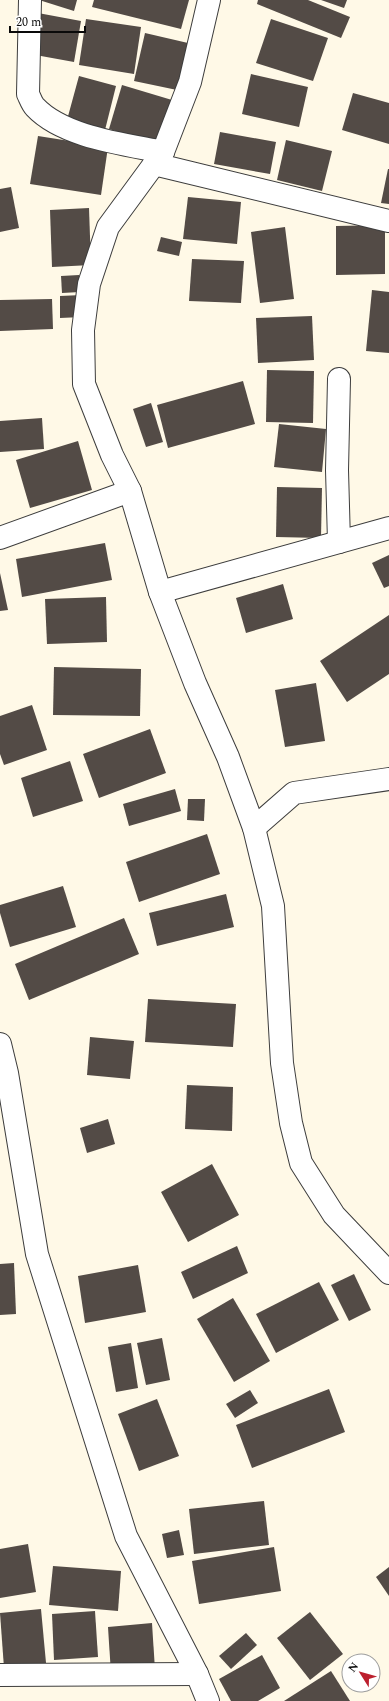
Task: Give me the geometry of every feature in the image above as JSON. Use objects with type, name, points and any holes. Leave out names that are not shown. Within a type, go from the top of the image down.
[{"type":"street","points":[[30,0],[28,94],[35,107],[62,127],[158,158],[389,221]]},
{"type":"street","points":[[209,0],[190,82],[158,158],[108,227],[89,284],[83,330],[84,384],[112,455],[130,491],[160,592],[195,683],[228,757],[254,828],[273,906],[282,1063],[291,1123],[301,1162],[334,1216],[389,1273]]},
{"type":"street","points":[[339,379],[337,470],[339,542]]},
{"type":"street","points":[[0,538],[130,491]]},
{"type":"street","points":[[160,592],[389,528]]},
{"type":"street","points":[[254,828],[294,793],[389,779]]},
{"type":"street","points":[[0,1044],[7,1073],[37,1254],[126,1536],[197,1674],[208,1701]]},
{"type":"street","points":[[0,1674],[197,1674]]},
{"type":"building","points":[[39,0],[77,0],[74,11]]},
{"type":"building","points":[[94,0],[189,0],[181,29],[92,7]]},
{"type":"building","points":[[258,0],[308,0],[350,17],[341,38],[257,4]]},
{"type":"building","points":[[321,0],[347,0],[344,8]]},
{"type":"building","points":[[38,13],[81,21],[74,62],[30,54]]},
{"type":"building","points":[[86,19],[141,27],[134,74],[79,65]]},
{"type":"building","points":[[271,19],[328,38],[313,81],[256,63]]},
{"type":"building","points":[[145,33],[188,43],[177,90],[134,81]]},
{"type":"building","points":[[251,74],[308,87],[299,127],[242,114]]},
{"type":"building","points":[[79,76],[116,86],[105,130],[67,120]]},
{"type":"building","points":[[122,85],[172,100],[158,144],[109,129]]},
{"type":"building","points":[[353,93],[389,103],[389,144],[342,130]]},
{"type":"building","points":[[220,132],[276,142],[270,174],[214,164]]},
{"type":"building","points":[[38,136],[108,147],[101,195],[30,184]]},
{"type":"building","points":[[286,140],[332,151],[322,191],[277,180]]},
{"type":"building","points":[[389,169],[389,204],[381,203]]},
{"type":"building","points":[[11,187],[19,228],[0,232],[0,189]]},
{"type":"building","points":[[188,197],[241,202],[237,244],[183,239]]},
{"type":"building","points":[[89,208],[91,265],[52,267],[50,210]]},
{"type":"building","points":[[385,225],[385,274],[336,275],[336,226]]},
{"type":"building","points":[[285,227],[294,299],[260,303],[251,232]]},
{"type":"building","points":[[161,237],[182,242],[179,256],[157,251]]},
{"type":"building","points":[[192,259],[244,261],[241,303],[189,301]]},
{"type":"building","points":[[79,275],[80,292],[62,293],[61,276]]},
{"type":"building","points":[[372,290],[389,292],[389,353],[366,351]]},
{"type":"building","points":[[82,295],[82,317],[60,318],[60,296]]},
{"type":"building","points":[[52,299],[53,329],[0,331],[0,300]]},
{"type":"building","points":[[312,316],[314,360],[258,363],[256,318]]},
{"type":"building","points":[[267,370],[314,371],[313,423],[266,422]]},
{"type":"building","points":[[243,381],[255,424],[168,448],[157,405]]},
{"type":"building","points":[[151,403],[163,442],[146,447],[133,409]]},
{"type":"building","points":[[42,418],[44,449],[0,452],[0,421]]},
{"type":"building","points":[[279,424],[326,429],[322,472],[274,467]]},
{"type":"building","points":[[78,441],[92,490],[30,508],[16,460]]},
{"type":"building","points":[[277,487],[322,488],[321,538],[276,537]]},
{"type":"building","points":[[105,543],[112,580],[22,597],[16,559]]},
{"type":"building","points":[[389,555],[389,586],[384,588],[372,563]]},
{"type":"building","points":[[0,573],[8,610],[0,611]]},
{"type":"building","points":[[283,584],[293,619],[246,633],[236,598]]},
{"type":"building","points":[[106,597],[107,642],[47,644],[45,599]]},
{"type":"building","points":[[389,615],[389,674],[347,702],[320,661]]},
{"type":"building","points":[[54,667],[141,669],[140,716],[53,715]]},
{"type":"building","points":[[316,683],[325,741],[285,747],[275,690]]},
{"type":"building","points":[[32,705],[47,750],[4,765],[0,754],[0,716]]},
{"type":"building","points":[[150,729],[166,773],[99,798],[83,754]]},
{"type":"building","points":[[70,761],[83,801],[33,817],[21,778]]},
{"type":"building","points":[[175,789],[181,811],[129,826],[123,804]]},
{"type":"building","points":[[188,799],[205,799],[204,821],[187,820]]},
{"type":"building","points":[[207,834],[220,874],[139,902],[126,862]]},
{"type":"building","points":[[63,886],[76,927],[10,947],[0,913],[0,905]]},
{"type":"building","points":[[226,894],[234,927],[157,946],[149,913]]},
{"type":"building","points":[[124,918],[139,954],[29,1000],[15,964]]},
{"type":"building","points":[[148,999],[236,1004],[233,1047],[145,1042]]},
{"type":"building","points":[[90,1037],[134,1041],[130,1079],[87,1075]]},
{"type":"building","points":[[187,1085],[233,1087],[232,1131],[185,1129]]},
{"type":"building","points":[[108,1119],[115,1144],[87,1153],[80,1128]]},
{"type":"building","points":[[212,1164],[239,1215],[188,1242],[161,1192]]},
{"type":"building","points":[[237,1246],[248,1273],[193,1299],[181,1272]]},
{"type":"building","points":[[14,1263],[16,1314],[0,1315],[0,1264]]},
{"type":"building","points":[[138,1265],[146,1312],[85,1323],[78,1276]]},
{"type":"building","points":[[354,1274],[371,1310],[349,1321],[331,1285]]},
{"type":"building","points":[[319,1282],[339,1320],[276,1353],[256,1314]]},
{"type":"building","points":[[233,1298],[270,1361],[234,1382],[197,1319]]},
{"type":"building","points":[[162,1338],[170,1380],[146,1385],[137,1343]]},
{"type":"building","points":[[131,1343],[138,1388],[116,1392],[108,1347]]},
{"type":"building","points":[[329,1389],[345,1432],[252,1468],[236,1425]]},
{"type":"building","points":[[250,1390],[258,1403],[235,1418],[226,1404]]},
{"type":"building","points":[[157,1399],[179,1456],[139,1471],[118,1414]]},
{"type":"building","points":[[264,1501],[269,1545],[194,1554],[189,1509]]},
{"type":"building","points":[[179,1530],[184,1555],[167,1558],[162,1534]]},
{"type":"building","points":[[28,1544],[36,1592],[0,1598],[0,1549]]},
{"type":"building","points":[[274,1547],[281,1591],[199,1604],[192,1561]]},
{"type":"building","points":[[53,1566],[121,1571],[118,1611],[49,1605]]},
{"type":"building","points":[[389,1567],[389,1596],[376,1577]]},
{"type":"building","points":[[41,1609],[46,1663],[4,1668],[0,1613]]},
{"type":"building","points":[[95,1611],[98,1657],[54,1660],[52,1614]]},
{"type":"building","points":[[310,1612],[342,1653],[310,1680],[277,1638]]},
{"type":"building","points":[[152,1623],[155,1670],[111,1674],[108,1627]]},
{"type":"building","points":[[246,1633],[257,1645],[231,1669],[219,1656]]},
{"type":"building","points":[[262,1655],[280,1688],[258,1701],[231,1701],[219,1679]]},
{"type":"building","points":[[331,1671],[341,1687],[341,1693],[345,1693],[350,1701],[284,1701]]}]
